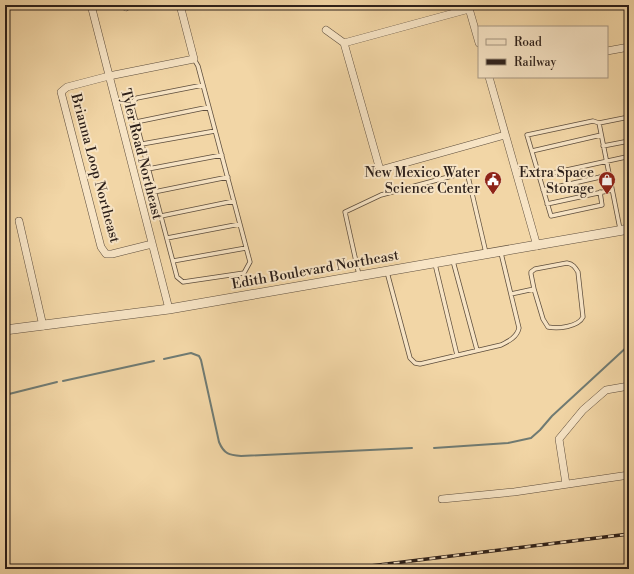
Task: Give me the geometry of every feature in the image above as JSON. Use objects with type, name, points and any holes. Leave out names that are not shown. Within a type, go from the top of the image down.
[{"type":"street","name":"Tyler Road Northeast","points":[[91,5],[168,309]]},
{"type":"street","points":[[109,76],[194,59],[180,5]]},
{"type":"street","points":[[344,43],[469,7],[478,39]]},
{"type":"street","points":[[326,30],[344,43],[380,170],[505,135]]},
{"type":"street","points":[[608,51],[629,47]]},
{"type":"street","name":"Brianna Loop Northeast","points":[[109,76],[67,87],[62,92],[62,98],[101,247],[106,254],[112,254],[152,244]]},
{"type":"street","points":[[489,78],[537,246]]},
{"type":"street","points":[[20,221],[44,326]]},
{"type":"street","name":"Edith Boulevard Northeast","points":[[5,330],[168,309],[537,246],[625,229]]},
{"type":"street","points":[[566,484],[559,439],[583,410],[606,390],[629,386]]},
{"type":"street","points":[[442,500],[514,492],[629,475]]},
{"type":"lane","points":[[194,59],[198,66],[216,131],[250,262],[244,272],[184,282],[177,277],[131,103],[137,98],[203,85]]},
{"type":"lane","points":[[136,122],[209,107]]},
{"type":"lane","points":[[600,192],[602,205],[551,216],[527,135],[593,121],[599,124],[629,118]]},
{"type":"lane","points":[[599,124],[612,190],[625,229]]},
{"type":"lane","points":[[142,144],[216,131]]},
{"type":"lane","points":[[532,151],[601,135]]},
{"type":"lane","points":[[603,146],[629,141]]},
{"type":"lane","points":[[539,176],[626,157],[629,154]]},
{"type":"lane","points":[[148,169],[222,155]]},
{"type":"lane","points":[[359,276],[345,212],[381,195],[467,172],[486,254]]},
{"type":"lane","points":[[543,190],[609,175]]},
{"type":"lane","points":[[154,192],[228,177]]},
{"type":"lane","points":[[547,204],[612,190]]},
{"type":"lane","points":[[161,216],[234,201]]},
{"type":"lane","points":[[166,238],[240,224]]},
{"type":"lane","points":[[173,261],[246,248]]},
{"type":"lane","points":[[387,271],[410,358],[415,363],[420,364],[501,345],[518,333],[519,328],[500,252]]},
{"type":"lane","points":[[453,260],[477,350]]},
{"type":"lane","points":[[434,263],[457,355]]},
{"type":"lane","points":[[567,263],[575,266],[578,272],[583,317],[582,320],[573,325],[548,327],[543,319],[534,289],[531,274],[533,270],[567,263]]},
{"type":"lane","points":[[511,294],[534,289]]},
{"type":"waterway","points":[[434,448],[508,443],[531,438],[552,416],[629,345]]},
{"type":"waterway","points":[[164,359],[191,353],[199,356],[219,442],[227,453],[241,456],[412,448]]},
{"type":"waterway","points":[[63,381],[154,361]]},
{"type":"waterway","points":[[5,395],[57,382]]},
{"type":"railway","points":[[346,569],[629,534]]},
{"type":"place","name":"New Mexico Water Science Center","points":[[493,195]]},
{"type":"place","name":"Extra Space Storage","points":[[607,195]]}]
